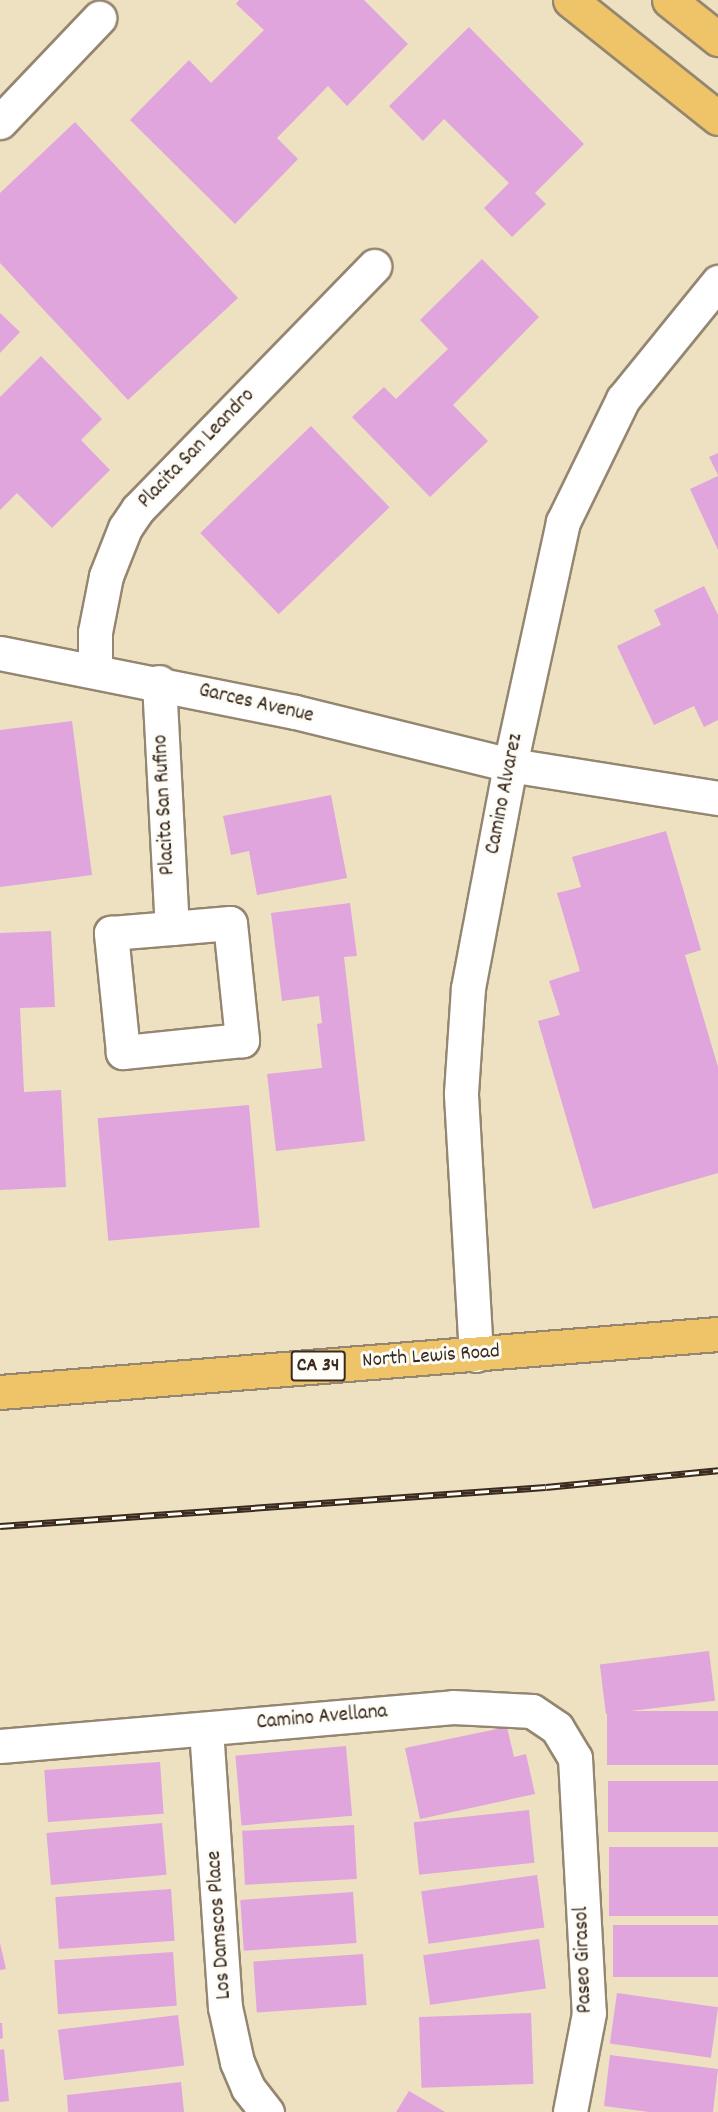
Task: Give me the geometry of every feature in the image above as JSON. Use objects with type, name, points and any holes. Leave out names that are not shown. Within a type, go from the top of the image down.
[{"type":"main road","points":[[570,0],[718,118]]},
{"type":"main road","points":[[669,0],[718,39]]},
{"type":"main road","name":"North Lewis Road","points":[[0,1392],[718,1334]]},
{"type":"street","points":[[0,122],[99,18]]},
{"type":"street","name":"Placita San Leandro","points":[[94,671],[95,632],[106,576],[125,528],[138,509],[374,266]]},
{"type":"street","name":"Camino Alvarez","points":[[476,1354],[461,1093],[468,988],[510,765],[563,522],[623,399],[718,282]]},
{"type":"street","name":"Garces Avenue","points":[[0,653],[159,682],[510,765],[718,798]]},
{"type":"street","name":"Placita San Rufino","points":[[159,682],[172,928]]},
{"type":"street","points":[[230,923],[242,1040],[123,1052],[111,933],[172,928],[230,923]]},
{"type":"street","name":"Camino Avellana","points":[[0,1746],[453,1707],[532,1711],[557,1728],[575,1758],[576,1806]]},
{"type":"street","name":"Los Damscos Place","points":[[206,1729],[225,2007],[237,2062],[248,2088],[267,2112]]},
{"type":"street","name":"Paseo Girasol","points":[[570,2112],[589,2013],[576,1806]]},
{"type":"building","points":[[239,0],[364,0],[408,44],[347,106],[328,86],[277,138],[298,159],[235,224],[130,120],[189,60],[211,83],[264,30],[236,4]]},
{"type":"building","points":[[469,27],[584,144],[535,193],[546,204],[512,237],[484,208],[509,183],[444,119],[423,141],[389,106]]},
{"type":"building","points":[[75,122],[238,298],[128,400],[0,263],[0,193]]},
{"type":"building","points":[[482,259],[539,317],[453,405],[488,441],[430,497],[352,417],[384,387],[396,399],[448,349],[420,320]]},
{"type":"building","points":[[0,313],[20,332],[0,353]]},
{"type":"building","points":[[41,356],[102,419],[81,440],[110,470],[52,528],[17,493],[0,510],[0,397]]},
{"type":"building","points":[[311,426],[389,507],[279,614],[200,533]]},
{"type":"building","points":[[718,453],[718,475],[709,457]]},
{"type":"building","points":[[718,476],[718,550],[690,489]]},
{"type":"building","points":[[704,586],[718,615],[718,720],[704,727],[694,706],[654,725],[617,646],[661,625],[654,610]]},
{"type":"building","points":[[72,721],[92,875],[0,887],[0,730]]},
{"type":"building","points":[[331,795],[347,878],[257,895],[249,851],[231,855],[223,816]]},
{"type":"building","points":[[666,831],[701,950],[685,955],[718,1067],[718,1173],[593,1209],[538,1021],[560,1015],[549,981],[580,971],[557,893],[581,887],[572,857]]},
{"type":"building","points":[[350,903],[357,956],[344,957],[365,1141],[276,1151],[267,1074],[322,1068],[317,1024],[322,1023],[319,996],[282,1001],[271,913]]},
{"type":"building","points":[[51,931],[55,1007],[20,1008],[24,1092],[61,1090],[66,1187],[0,1190],[0,933]]},
{"type":"building","points":[[249,1105],[260,1228],[108,1241],[98,1118]]},
{"type":"building","points":[[709,1651],[715,1701],[606,1714],[600,1664]]},
{"type":"building","points":[[607,1711],[718,1711],[718,1765],[607,1765]]},
{"type":"building","points":[[507,1727],[514,1757],[526,1754],[535,1794],[420,1819],[405,1748]]},
{"type":"building","points":[[346,1746],[352,1816],[242,1825],[235,1756]]},
{"type":"building","points":[[160,1762],[164,1814],[48,1822],[44,1770]]},
{"type":"building","points":[[608,1781],[718,1781],[718,1832],[608,1832]]},
{"type":"building","points":[[529,1810],[535,1863],[419,1875],[414,1822]]},
{"type":"building","points":[[162,1823],[167,1875],[51,1885],[46,1833]]},
{"type":"building","points":[[354,1825],[357,1879],[245,1885],[242,1831]]},
{"type":"building","points":[[609,1847],[718,1847],[718,1916],[609,1916]]},
{"type":"building","points":[[537,1875],[544,1927],[429,1944],[421,1891]]},
{"type":"building","points":[[171,1889],[175,1941],[59,1949],[55,1897]]},
{"type":"building","points":[[353,1892],[357,1943],[244,1951],[240,1900]]},
{"type":"building","points":[[613,1925],[718,1925],[718,1977],[613,1977]]},
{"type":"building","points":[[539,1939],[546,1989],[430,2005],[423,1955]]},
{"type":"building","points":[[0,1943],[6,1969],[0,1970]]},
{"type":"building","points":[[173,1952],[177,2006],[58,2014],[54,1960]]},
{"type":"building","points":[[363,1954],[367,2005],[257,2013],[253,1962]]},
{"type":"building","points":[[617,1993],[718,2007],[711,2058],[610,2044]]},
{"type":"building","points":[[531,2013],[533,2084],[422,2088],[419,2017]]},
{"type":"building","points":[[178,2015],[184,2066],[64,2080],[58,2030]]},
{"type":"building","points":[[0,2023],[2,2023],[3,2038],[0,2039]]},
{"type":"building","points":[[4,2049],[9,2101],[0,2102],[0,2050]]},
{"type":"building","points":[[610,2055],[718,2069],[713,2112],[649,2112],[604,2106]]},
{"type":"building","points":[[181,2082],[184,2112],[68,2112],[67,2095]]},
{"type":"building","points":[[409,2091],[445,2112],[396,2112]]},
{"type":"railway","points":[[0,1526],[546,1487],[718,1470]]}]
